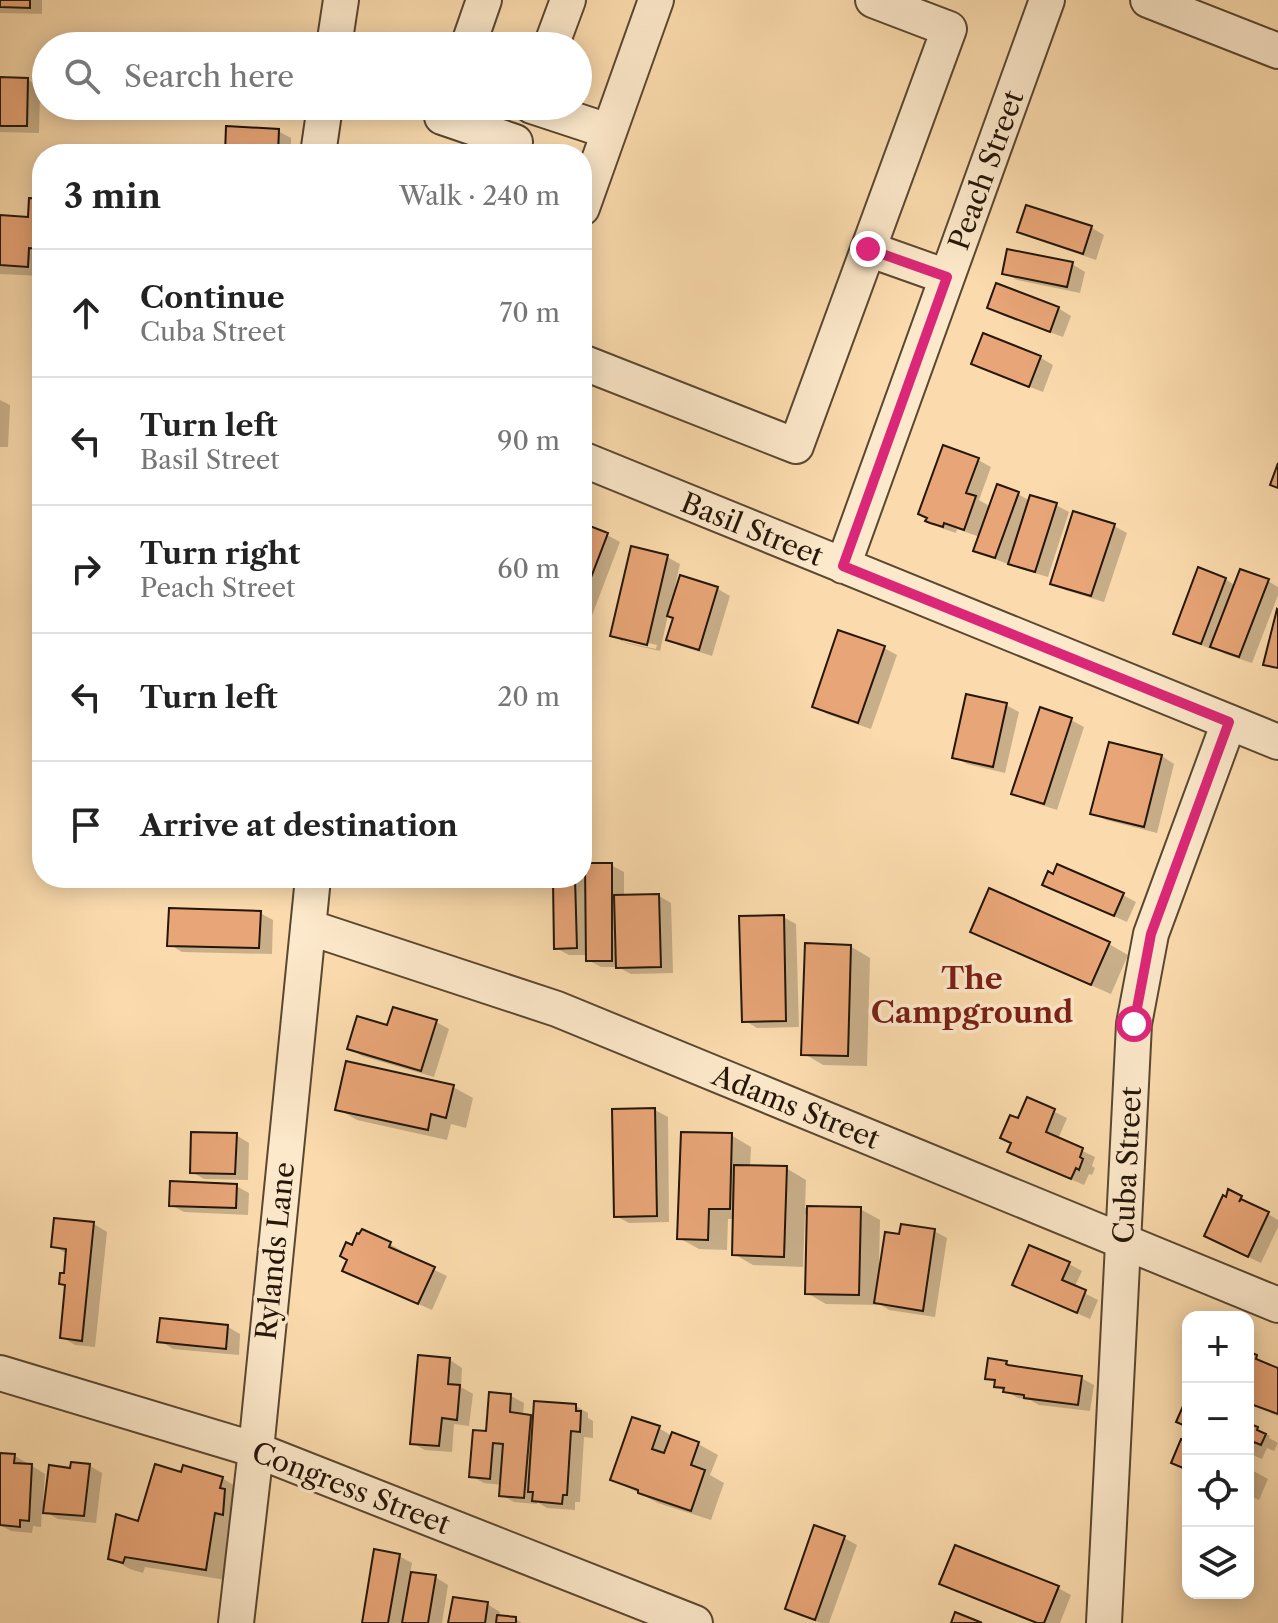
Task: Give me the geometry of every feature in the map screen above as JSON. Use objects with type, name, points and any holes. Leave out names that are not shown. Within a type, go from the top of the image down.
[{"type":"street","points":[[336,32],[341,0]]},
{"type":"street","points":[[473,32],[484,0]]},
{"type":"street","points":[[556,32],[568,0]]},
{"type":"street","points":[[592,178],[656,0]]},
{"type":"street","points":[[592,366],[796,446],[949,29],[873,0]]},
{"type":"street","name":"Peach Street","points":[[843,566],[1047,0]]},
{"type":"street","points":[[1148,0],[1278,51]]},
{"type":"street","points":[[319,144],[323,120]]},
{"type":"street","points":[[449,120],[504,144]]},
{"type":"street","points":[[515,144],[524,120]]},
{"type":"street","points":[[574,120],[608,131]]},
{"type":"street","points":[[868,249],[947,277]]},
{"type":"street","name":"Basil Street","points":[[592,463],[1278,742]]},
{"type":"street","name":"Cuba Street","points":[[1104,1623],[1134,1024],[1151,934],[1229,722]]},
{"type":"street","name":"Rylands Lane","points":[[236,1623],[312,888]]},
{"type":"street","name":"Adams Street","points":[[308,927],[557,1009],[1278,1305]]},
{"type":"street","name":"Congress Street","points":[[0,1373],[256,1450],[695,1623]]},
{"type":"building","points":[[0,0],[30,0],[30,8],[0,7]]},
{"type":"building","points":[[0,77],[28,78],[27,126],[0,126]]},
{"type":"building","points":[[226,126],[279,129],[278,144],[225,144]]},
{"type":"building","points":[[29,198],[32,198],[32,248],[29,248],[28,267],[0,265],[0,215],[28,217]]},
{"type":"building","points":[[1026,205],[1092,226],[1083,254],[1017,232]]},
{"type":"building","points":[[1007,249],[1073,262],[1067,287],[1002,274]]},
{"type":"building","points":[[996,283],[1059,307],[1050,332],[987,308]]},
{"type":"building","points":[[983,333],[1041,356],[1029,387],[971,364]]},
{"type":"building","points":[[943,445],[979,458],[966,493],[976,496],[964,530],[944,523],[943,527],[930,523],[918,514]]},
{"type":"building","points":[[1278,463],[1278,488],[1270,485]]},
{"type":"building","points":[[997,484],[1019,492],[995,558],[973,551]]},
{"type":"building","points":[[1030,495],[1057,503],[1035,572],[1008,564]]},
{"type":"building","points":[[1073,511],[1115,524],[1091,596],[1050,584]]},
{"type":"building","points":[[592,527],[608,533],[592,575]]},
{"type":"building","points":[[631,546],[668,555],[647,645],[610,636]]},
{"type":"building","points":[[1198,567],[1226,578],[1201,644],[1173,634]]},
{"type":"building","points":[[1240,569],[1269,579],[1239,657],[1210,647]]},
{"type":"building","points":[[680,575],[718,587],[699,650],[666,640],[673,618],[667,616]]},
{"type":"building","points":[[1278,610],[1278,668],[1263,665]]},
{"type":"building","points":[[838,630],[885,646],[858,723],[812,707]]},
{"type":"building","points":[[966,694],[1007,703],[993,767],[952,758]]},
{"type":"building","points":[[1040,707],[1072,718],[1044,804],[1011,794]]},
{"type":"building","points":[[1109,742],[1162,755],[1144,827],[1090,814]]},
{"type":"building","points":[[592,863],[612,863],[612,961],[586,961],[585,888],[592,888]]},
{"type":"building","points":[[1057,864],[1124,893],[1114,916],[1042,885],[1048,871],[1053,874]]},
{"type":"building","points":[[553,888],[575,888],[577,948],[554,949]]},
{"type":"building","points":[[989,888],[1110,942],[1091,985],[970,932]]},
{"type":"building","points":[[659,894],[661,967],[616,968],[614,895]]},
{"type":"building","points":[[169,908],[261,911],[259,948],[167,946]]},
{"type":"building","points":[[784,915],[786,1021],[742,1022],[739,916]]},
{"type":"building","points":[[805,943],[851,945],[848,1056],[801,1055]]},
{"type":"building","points":[[393,1007],[437,1020],[421,1071],[347,1049],[357,1016],[387,1025]]},
{"type":"building","points":[[346,1061],[454,1085],[446,1118],[431,1114],[428,1130],[335,1110]]},
{"type":"building","points":[[1027,1097],[1055,1109],[1046,1132],[1083,1148],[1079,1170],[1076,1168],[1071,1179],[1007,1152],[1011,1143],[1000,1138],[1010,1115],[1018,1118]]},
{"type":"building","points":[[655,1108],[657,1216],[614,1217],[612,1109]]},
{"type":"building","points":[[191,1132],[237,1133],[235,1174],[190,1173]]},
{"type":"building","points":[[681,1132],[732,1133],[730,1209],[709,1209],[708,1240],[677,1239]]},
{"type":"building","points":[[734,1165],[787,1166],[784,1257],[732,1255]]},
{"type":"building","points":[[170,1181],[237,1184],[236,1208],[169,1206]]},
{"type":"building","points":[[1228,1189],[1242,1196],[1239,1202],[1241,1199],[1269,1212],[1248,1257],[1204,1236]]},
{"type":"building","points":[[807,1206],[861,1207],[859,1295],[805,1294]]},
{"type":"building","points":[[54,1218],[94,1222],[82,1341],[60,1338],[65,1285],[59,1284],[60,1273],[64,1273],[66,1249],[51,1247]]},
{"type":"building","points":[[901,1224],[935,1229],[923,1311],[874,1303],[885,1232],[899,1234]]},
{"type":"building","points":[[362,1229],[391,1242],[389,1247],[435,1267],[418,1304],[342,1271],[347,1260],[340,1256],[346,1242],[352,1245]]},
{"type":"building","points":[[1029,1245],[1070,1262],[1062,1280],[1086,1290],[1077,1313],[1012,1285]]},
{"type":"building","points":[[160,1318],[228,1325],[226,1349],[157,1342]]},
{"type":"building","points":[[1254,1354],[1256,1359],[1278,1368],[1278,1414],[1254,1405]]},
{"type":"building","points":[[418,1355],[450,1358],[448,1384],[460,1385],[457,1420],[442,1418],[439,1446],[410,1444]]},
{"type":"building","points":[[988,1358],[1007,1361],[1008,1365],[1082,1376],[1078,1405],[1003,1392],[1004,1388],[994,1387],[995,1380],[985,1379]]},
{"type":"building","points":[[489,1392],[511,1394],[510,1412],[531,1415],[524,1498],[499,1496],[503,1444],[493,1443],[490,1479],[469,1477],[473,1430],[486,1431]]},
{"type":"building","points":[[534,1401],[576,1404],[576,1411],[581,1411],[580,1432],[571,1431],[567,1495],[563,1495],[562,1504],[532,1501],[533,1492],[528,1492]]},
{"type":"building","points":[[1182,1408],[1182,1424],[1176,1422]]},
{"type":"building","points":[[632,1417],[660,1426],[652,1449],[664,1453],[672,1432],[699,1442],[691,1465],[705,1470],[691,1511],[610,1480]]},
{"type":"building","points":[[1254,1425],[1266,1434],[1261,1445],[1254,1442]]},
{"type":"building","points":[[1181,1439],[1182,1439],[1182,1468],[1171,1463]]},
{"type":"building","points":[[0,1453],[15,1454],[14,1463],[32,1464],[29,1521],[20,1520],[20,1527],[0,1525]]},
{"type":"building","points":[[71,1462],[90,1464],[84,1516],[43,1513],[49,1465],[70,1468]]},
{"type":"building","points":[[155,1464],[181,1472],[183,1465],[223,1477],[220,1488],[225,1489],[223,1515],[215,1513],[206,1570],[125,1557],[123,1563],[108,1559],[116,1514],[138,1521]]},
{"type":"building","points":[[814,1525],[845,1536],[815,1620],[785,1609]]},
{"type":"building","points":[[955,1545],[1059,1586],[1044,1623],[1037,1623],[939,1584]]},
{"type":"building","points":[[374,1549],[400,1554],[388,1623],[362,1623]]},
{"type":"building","points":[[411,1572],[436,1575],[428,1623],[402,1623]]},
{"type":"building","points":[[453,1597],[488,1602],[485,1623],[448,1623]]},
{"type":"building","points":[[955,1612],[980,1622],[982,1623],[951,1623]]},
{"type":"building","points":[[497,1615],[516,1617],[516,1623],[496,1623]]},
{"type":"district","name":"The Campground","points":[[972,996]]},
{"type":"route","points":[[868,249],[947,277],[843,566],[1229,722],[1151,934],[1134,1024]]}]
